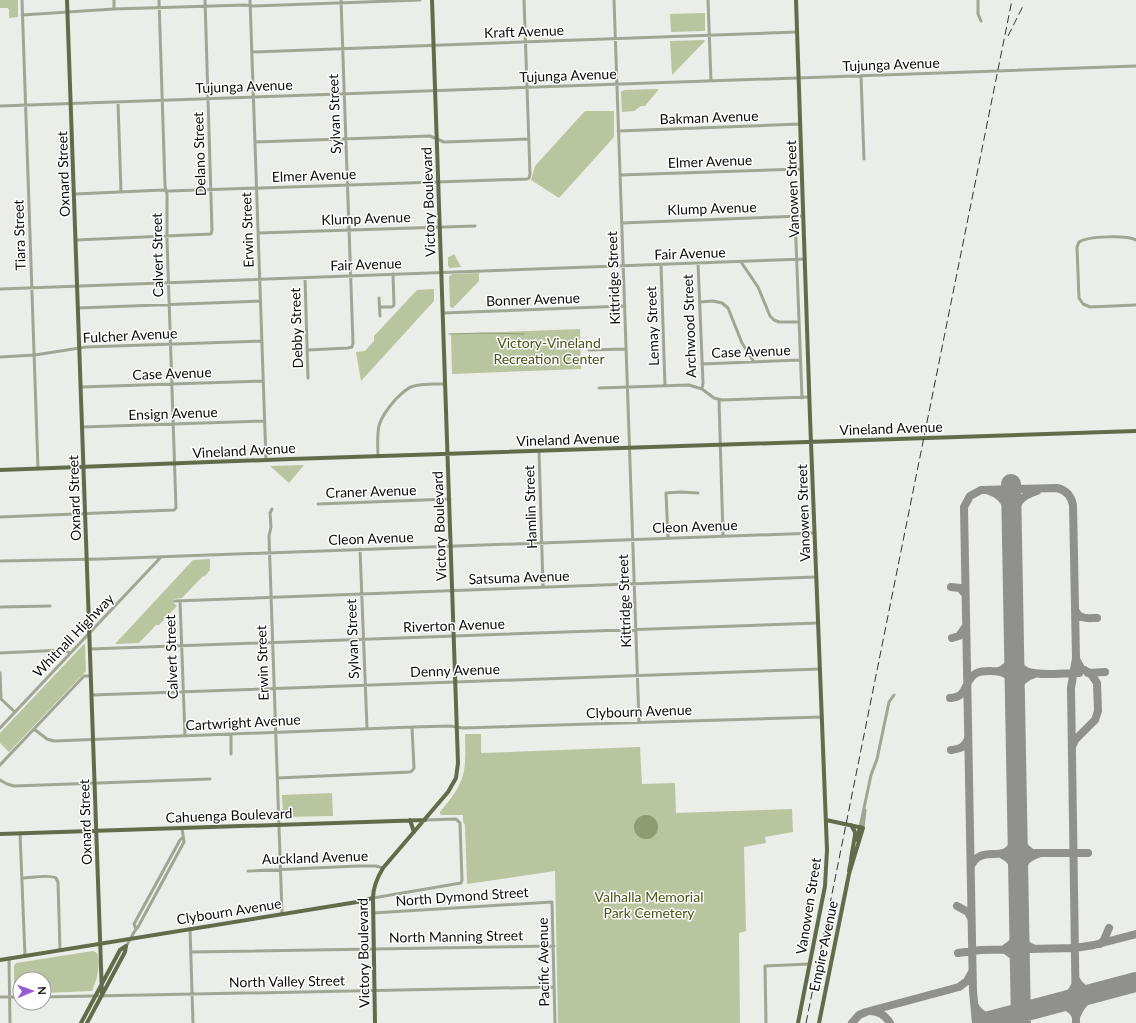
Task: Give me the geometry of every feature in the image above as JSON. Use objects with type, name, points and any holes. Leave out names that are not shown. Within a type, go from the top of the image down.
[{"type":"main road","name":"Oxnard Street","points":[[67,0],[72,103],[102,995]]},
{"type":"main road","name":"Victory Boulevard","points":[[375,1023],[373,898],[376,881],[383,868],[448,792],[456,778],[458,763],[432,0]]},
{"type":"main road","name":"Vanowen Street","points":[[796,0],[827,850],[826,877],[798,1023]]},
{"type":"main road","name":"Vineland Avenue","points":[[0,470],[630,447],[1136,431]]},
{"type":"main road","points":[[410,820],[414,832]]},
{"type":"main road","name":"Cahuenga Boulevard","points":[[0,834],[425,820]]},
{"type":"main road","points":[[826,820],[862,827]]},
{"type":"main road","points":[[850,861],[855,835],[851,825]]},
{"type":"main road","name":"Empire Avenue","points":[[849,874],[848,870],[850,861],[862,827]]},
{"type":"main road","name":"Empire Avenue","points":[[819,1023],[849,874],[862,827]]},
{"type":"main road","name":"Clybourn Avenue","points":[[0,960],[357,902],[373,898]]},
{"type":"main road","points":[[81,1023],[120,950],[126,946]]},
{"type":"main road","points":[[87,1023],[125,952],[126,946]]},
{"type":"street","name":"Tiara Street","points":[[22,0],[38,469]]},
{"type":"street","points":[[114,0],[114,9]]},
{"type":"street","name":"Calvert Street","points":[[86,513],[175,510],[174,424],[159,0]]},
{"type":"street","name":"Delano Street","points":[[167,236],[211,234],[212,230],[204,0]]},
{"type":"street","name":"Erwin Street","points":[[250,0],[266,460]]},
{"type":"street","points":[[22,15],[114,9],[250,6],[341,1],[420,0]]},
{"type":"street","points":[[255,142],[430,136],[436,140],[444,142],[529,139],[524,0]]},
{"type":"street","name":"Kittridge Street","points":[[614,0],[640,722]]},
{"type":"street","points":[[708,0],[711,81]]},
{"type":"street","points":[[978,0],[978,14],[981,21]]},
{"type":"street","name":"Sylvan Street","points":[[308,350],[348,348],[352,347],[353,343],[341,1]]},
{"type":"street","name":"Kraft Avenue","points":[[252,52],[797,32]]},
{"type":"street","name":"Tujunga Avenue","points":[[0,106],[1136,66]]},
{"type":"street","points":[[861,76],[864,159]]},
{"type":"street","points":[[118,102],[121,192]]},
{"type":"street","name":"Bakman Avenue","points":[[618,131],[800,124]]},
{"type":"street","name":"Elmer Avenue","points":[[75,194],[527,179],[529,178],[529,139]]},
{"type":"street","name":"Elmer Avenue","points":[[620,175],[802,169]]},
{"type":"street","name":"Vanowen Street","points":[[795,216],[802,398]]},
{"type":"street","name":"Klump Avenue","points":[[622,223],[803,216]]},
{"type":"street","name":"Klump Avenue","points":[[258,233],[475,226]]},
{"type":"street","points":[[76,240],[167,236]]},
{"type":"street","points":[[1136,240],[1121,237],[1086,239],[1079,242],[1077,247],[1079,293],[1080,301],[1083,304],[1090,307],[1136,305]]},
{"type":"street","name":"Fair Avenue","points":[[0,289],[805,259]]},
{"type":"street","points":[[741,262],[758,287],[770,316],[774,320],[780,322],[799,322]]},
{"type":"street","name":"Archwood Street","points":[[698,263],[702,388]]},
{"type":"street","name":"Lemay Street","points":[[661,265],[665,386]]},
{"type":"street","points":[[380,308],[392,307],[394,305],[394,274]]},
{"type":"street","name":"Debby Street","points":[[305,278],[308,378]]},
{"type":"street","points":[[379,298],[380,316]]},
{"type":"street","points":[[78,308],[260,301]]},
{"type":"street","points":[[700,302],[713,301],[722,303],[728,308],[742,343],[754,362]]},
{"type":"street","name":"Bonner Avenue","points":[[442,313],[625,306]]},
{"type":"street","name":"Fulcher Avenue","points":[[0,357],[35,355],[80,348],[262,341]]},
{"type":"street","points":[[590,350],[626,349]]},
{"type":"street","name":"Case Avenue","points":[[702,364],[800,360]]},
{"type":"street","name":"Case Avenue","points":[[81,387],[263,381]]},
{"type":"street","points":[[378,456],[377,430],[379,422],[382,415],[403,392],[414,386],[445,384]]},
{"type":"street","points":[[599,388],[689,385],[702,388],[714,398],[719,400],[810,397]]},
{"type":"street","points":[[719,400],[724,536]]},
{"type":"street","name":"Ensign Avenue","points":[[83,427],[264,421]]},
{"type":"street","name":"Hamlin Street","points":[[538,451],[543,587]]},
{"type":"street","points":[[668,538],[666,493],[698,493]]},
{"type":"street","name":"Craner Avenue","points":[[318,504],[450,499]]},
{"type":"street","name":"Erwin Street","points":[[272,509],[270,513],[271,526],[269,536],[282,914]]},
{"type":"street","points":[[0,517],[86,513]]},
{"type":"street","name":"Cleon Avenue","points":[[0,561],[161,557],[815,533]]},
{"type":"street","name":"Sylvan Street","points":[[360,549],[367,728]]},
{"type":"street","name":"Whitnall Highway","points":[[0,728],[161,557]]},
{"type":"street","name":"Satsuma Avenue","points":[[175,601],[816,577]]},
{"type":"street","name":"Calvert Street","points":[[180,601],[185,736]]},
{"type":"street","points":[[0,607],[50,606]]},
{"type":"street","name":"Riverton Avenue","points":[[90,649],[818,623]]},
{"type":"street","points":[[0,653],[64,650],[70,654]]},
{"type":"street","name":"Denny Avenue","points":[[92,694],[820,669]]},
{"type":"street","points":[[0,673],[1,698],[15,712]]},
{"type":"street","points":[[0,765],[84,676],[91,676]]},
{"type":"street","name":"Empire Avenue","points":[[862,827],[866,802],[889,702],[894,695]]},
{"type":"street","name":"Clybourn Avenue","points":[[457,727],[822,717]]},
{"type":"street","points":[[278,778],[410,772],[414,768],[412,727]]},
{"type":"street","name":"Cartwright Avenue","points":[[34,729],[50,741],[231,735],[367,728],[457,727]]},
{"type":"street","points":[[231,735],[231,754]]},
{"type":"street","points":[[0,780],[14,786],[210,779]]},
{"type":"street","name":"Cahuenga Boulevard","points":[[425,820],[459,820],[462,873],[461,883]]},
{"type":"street","points":[[126,946],[136,929],[134,924],[182,838],[182,828]]},
{"type":"street","points":[[20,833],[25,956]]},
{"type":"street","name":"Auckland Avenue","points":[[248,871],[358,866],[376,866],[383,868]]},
{"type":"street","points":[[22,878],[42,878],[48,876],[56,878],[58,882],[60,950]]},
{"type":"street","name":"Clybourn Avenue","points":[[373,898],[461,883]]},
{"type":"street","name":"North Dymond Street","points":[[373,913],[552,902]]},
{"type":"street","name":"Pacific Avenue","points":[[552,902],[555,1023]]},
{"type":"street","points":[[190,928],[193,1023]]},
{"type":"street","name":"North Manning Street","points":[[191,952],[554,946]]},
{"type":"street","points":[[9,958],[10,1023]]},
{"type":"street","points":[[766,1023],[765,966],[809,964]]},
{"type":"street","name":"North Valley Street","points":[[52,997],[554,987]]},
{"type":"street","points":[[0,998],[10,997]]},
{"type":"green space","points":[[0,0],[18,0],[18,17],[9,18],[9,9],[0,8]]},
{"type":"green space","points":[[705,13],[705,31],[671,32],[670,14]]},
{"type":"green space","points":[[670,41],[705,41],[672,75]]},
{"type":"green space","points":[[659,89],[645,106],[641,106],[634,111],[622,112],[621,92],[624,90]]},
{"type":"green space","points":[[585,111],[614,111],[614,137],[559,198],[531,180],[535,166]]},
{"type":"green space","points":[[454,254],[461,267],[450,268],[448,266],[448,257]]},
{"type":"green space","points":[[479,273],[479,281],[453,308],[450,307],[449,277],[452,274]]},
{"type":"green space","points":[[434,289],[434,301],[361,381],[356,352],[365,351],[374,341],[374,336],[417,290]]},
{"type":"green space","name":"Victory-Vineland Recreation Center","points":[[580,329],[581,369],[452,374],[451,334]]},
{"type":"green space","points":[[304,465],[289,483],[270,466]]},
{"type":"green space","points":[[210,559],[210,570],[205,576],[202,577],[182,598],[174,599],[174,603],[177,606],[139,643],[115,644],[193,560]]},
{"type":"green space","points":[[85,644],[86,671],[9,752],[0,743],[0,733]]},
{"type":"green space","name":"Valhalla Memorial Park Cemetery","points":[[465,734],[481,734],[481,753],[640,747],[642,784],[675,783],[676,813],[792,809],[793,832],[765,837],[766,843],[744,847],[746,931],[739,933],[740,1023],[558,1023],[555,871],[467,884],[465,825],[463,822],[463,815],[440,814],[460,784],[463,776]]},
{"type":"green space","points":[[332,793],[333,816],[283,817],[282,795]]},
{"type":"green space","points":[[93,951],[97,953],[98,958],[97,977],[92,991],[52,993],[52,971],[14,971],[14,966],[16,963]]},
{"type":"shaded area","points":[[646,815],[654,819],[658,827],[654,835],[646,839],[638,835],[634,827],[638,819]]},
{"type":"waterway","points":[[449,334],[524,334]]},
{"type":"taxiway","points":[[976,1023],[973,991],[964,507],[970,496],[981,490],[1057,488],[1068,494],[1073,505],[1076,658],[1071,688],[1076,1023]]},
{"type":"taxiway","points":[[989,491],[998,495],[1005,502],[1012,521]]},
{"type":"taxiway","points":[[1012,522],[1017,505],[1022,498],[1037,491]]},
{"type":"taxiway","points":[[951,587],[960,588],[965,594]]},
{"type":"taxiway","points":[[1075,610],[1082,617],[1097,618]]},
{"type":"taxiway","points":[[952,638],[959,636],[966,626]]},
{"type":"taxiway","points":[[999,671],[1009,663],[1014,642]]},
{"type":"taxiway","points":[[1014,652],[1022,669],[1031,673],[1079,673]]},
{"type":"taxiway","points":[[1072,747],[1075,740],[1095,720],[1098,711],[1097,683],[1091,674],[1081,668],[1076,659]]},
{"type":"taxiway","points":[[950,698],[960,695],[971,677],[975,674],[986,671],[1001,672],[1008,676],[1013,684],[1015,695]]},
{"type":"taxiway","points":[[1088,673],[1105,672]]},
{"type":"taxiway","points":[[1015,694],[1022,681],[1035,674]]},
{"type":"taxiway","points":[[951,750],[962,747],[968,739]]},
{"type":"taxiway","points":[[1018,831],[1022,844],[1032,853],[1088,853]]},
{"type":"taxiway","points":[[971,866],[976,859],[982,856],[1002,853],[1008,850],[1013,844],[1017,833]]},
{"type":"taxiway","points":[[1001,854],[1012,863],[1018,876]]},
{"type":"taxiway","points":[[1019,880],[1024,864],[1030,858],[1038,854]]},
{"type":"taxiway","points":[[957,906],[968,912],[971,918]]},
{"type":"taxiway","points":[[1020,927],[1014,940],[1004,949],[1015,957],[1020,969]]},
{"type":"taxiway","points":[[1020,928],[1022,938],[1025,943],[1033,948]]},
{"type":"taxiway","points":[[1100,944],[1104,940],[1109,928]]},
{"type":"taxiway","points":[[958,953],[981,950],[1075,948],[1094,945],[1136,934]]},
{"type":"taxiway","points":[[852,1023],[859,1015],[866,1012],[959,987],[967,981],[972,972]]},
{"type":"taxiway","points":[[1076,979],[1085,989],[1092,992],[1099,992]]},
{"type":"taxiway","points":[[1050,1005],[1065,998],[1071,993],[1075,985]]},
{"type":"taxiway","points":[[1077,1015],[1087,1000],[1102,991]]},
{"type":"taxiway","points":[[1055,1005],[1068,1008],[1073,1011],[1076,1017]]},
{"type":"taxiway","points":[[975,1006],[983,1015],[994,1018],[1002,1018]]},
{"type":"taxiway","points":[[870,1011],[882,1014],[890,1023]]},
{"type":"runway","points":[[1011,484],[1021,1023]]},
{"type":"runway","points":[[982,1023],[1136,982]]},
{"type":"railway","points":[[806,1023],[1012,0]]},
{"type":"railway","points":[[1008,36],[1024,4]]}]
